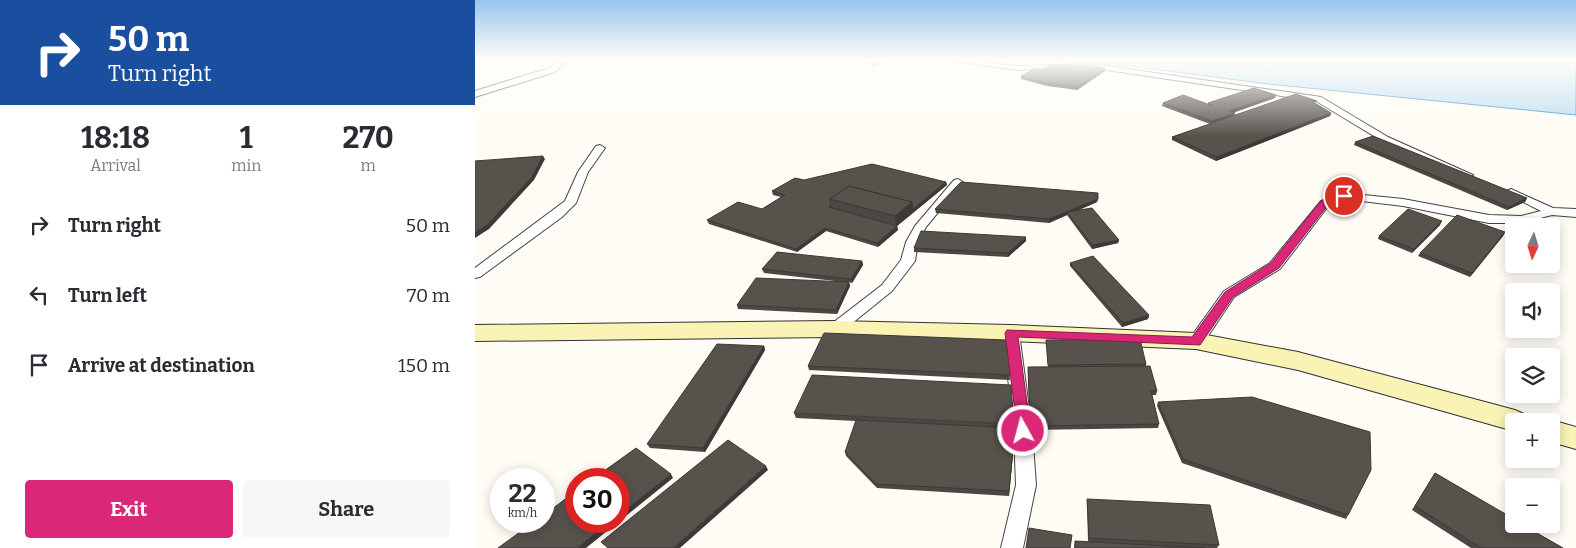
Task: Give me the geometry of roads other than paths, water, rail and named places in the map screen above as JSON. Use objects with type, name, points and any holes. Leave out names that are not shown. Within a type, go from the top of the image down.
[{"type":"street","points":[[475,94],[502,86]]},
{"type":"street","points":[[1227,86],[1318,99],[1385,139],[1476,178]]},
{"type":"street","points":[[475,274],[558,214],[569,202],[583,172],[600,148]]},
{"type":"street","points":[[835,329],[887,288],[909,261],[912,242],[921,226],[958,182]]},
{"type":"street","points":[[1502,189],[1551,211],[1576,213]]},
{"type":"street","points":[[1196,341],[1229,294],[1275,266],[1325,203],[1344,196],[1407,204],[1484,218],[1527,218],[1551,211]]},
{"type":"street","points":[[475,333],[835,329],[1011,333],[1196,341],[1298,361],[1505,418]]},
{"type":"street","points":[[1011,333],[1023,431],[1026,485],[1012,548]]},
{"type":"street","points":[[1560,434],[1576,438]]},
{"type":"water","points":[[1284,86],[1576,86],[1576,115]]}]
